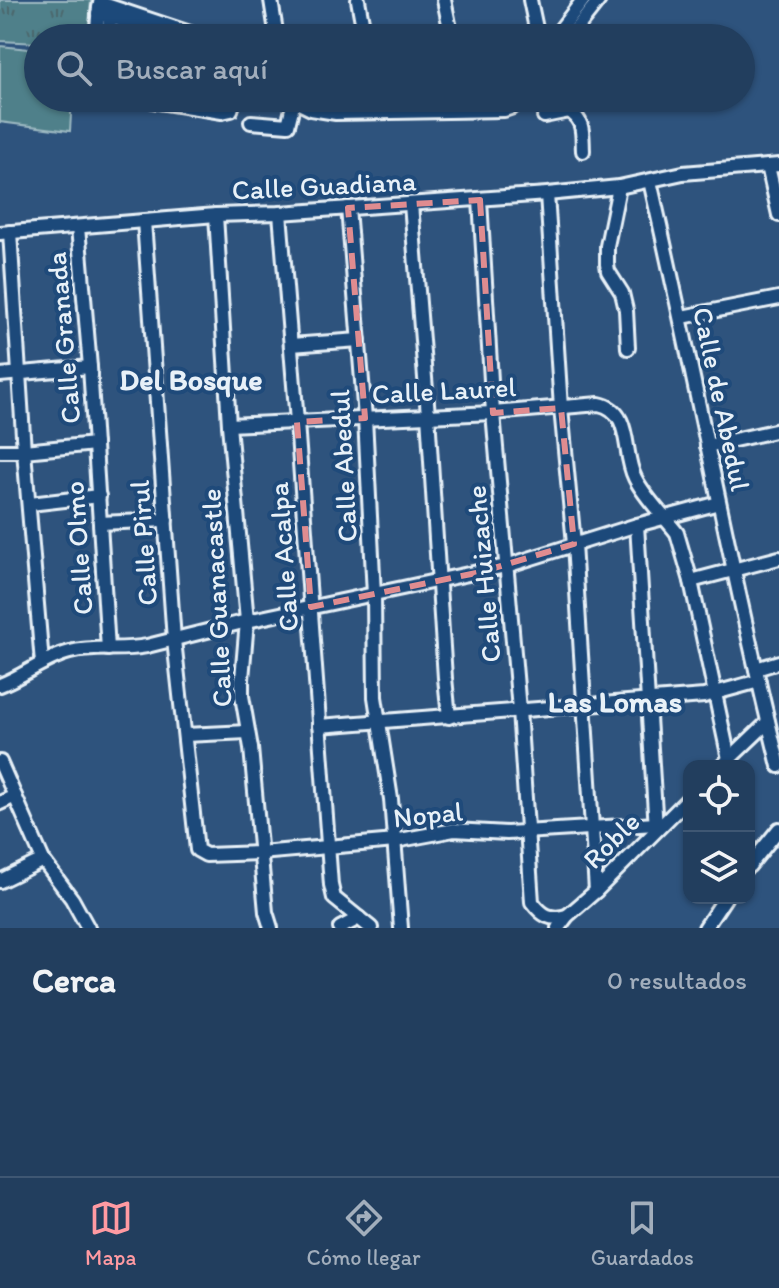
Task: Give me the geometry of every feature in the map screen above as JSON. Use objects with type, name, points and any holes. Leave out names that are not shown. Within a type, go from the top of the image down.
[{"type":"street","points":[[271,0],[275,24]]},
{"type":"street","points":[[358,0],[362,24]]},
{"type":"street","points":[[444,0],[449,24]]},
{"type":"street","points":[[530,0],[535,24]]},
{"type":"street","points":[[565,24],[583,0]]},
{"type":"street","points":[[580,24],[599,0]]},
{"type":"street","points":[[105,6],[144,24]]},
{"type":"street","points":[[105,6],[161,24]]},
{"type":"street","points":[[251,122],[288,125],[290,112]]},
{"type":"street","points":[[544,116],[564,112]]},
{"type":"street","points":[[571,112],[582,123],[583,151]]},
{"type":"street","points":[[773,166],[779,215]]},
{"type":"street","name":"Calle Guadiana","points":[[5,232],[216,215],[480,200],[619,187],[683,173],[773,166]]},
{"type":"street","name":"Calle de Abedul","points":[[650,181],[779,766]]},
{"type":"street","points":[[619,187],[607,246],[607,264],[622,293],[628,348]]},
{"type":"street","points":[[547,194],[596,891]]},
{"type":"street","name":"Calle Huizache","points":[[480,200],[493,413],[532,902],[547,917],[557,919],[567,916]]},
{"type":"street","points":[[411,204],[449,717]]},
{"type":"street","name":"Calle Abedul","points":[[348,208],[365,418],[374,595],[375,697],[391,799],[401,928]]},
{"type":"street","name":"Calle Acalpa","points":[[280,213],[331,885],[334,898],[359,918]]},
{"type":"street","name":"Calle Guanacastle","points":[[216,215],[229,425],[247,621],[242,696],[251,748],[266,912],[271,928]]},
{"type":"street","name":"Calle Pirul","points":[[144,221],[174,640],[195,845],[206,855]]},
{"type":"street","name":"Calle Granada","points":[[78,227],[95,444]]},
{"type":"street","points":[[5,232],[42,663]]},
{"type":"street","points":[[682,317],[779,298]]},
{"type":"street","points":[[291,345],[359,340]]},
{"type":"street","points":[[0,375],[90,367]]},
{"type":"street","name":"Calle Laurel","points":[[229,425],[493,413],[599,404],[612,408],[618,416],[634,477],[665,518]]},
{"type":"street","points":[[707,446],[779,430]]},
{"type":"street","points":[[0,451],[95,444]]},
{"type":"street","name":"Calle Olmo","points":[[95,444],[108,649]]},
{"type":"street","points":[[30,504],[99,496]]},
{"type":"street","points":[[0,685],[68,653],[132,649],[247,621],[506,566],[719,503]]},
{"type":"street","points":[[665,518],[677,533],[691,581],[716,694],[726,760]]},
{"type":"street","points":[[100,523],[166,520]]},
{"type":"street","points":[[637,525],[656,826]]},
{"type":"street","points":[[691,581],[779,558]]},
{"type":"street","points":[[319,726],[716,694],[779,662]]},
{"type":"street","points":[[728,760],[768,722]]},
{"type":"street","points":[[185,735],[248,732]]},
{"type":"street","points":[[0,762],[43,860],[72,899],[88,928]]},
{"type":"street","points":[[0,803],[15,796]]},
{"type":"street","name":"Roble","points":[[558,928],[656,826],[683,803]]},
{"type":"street","name":"Nopal","points":[[206,855],[327,848],[395,841],[454,830],[489,833],[656,826]]},
{"type":"street","points":[[755,859],[779,829]]},
{"type":"street","points":[[0,881],[43,860]]},
{"type":"street","points":[[705,928],[721,904]]},
{"type":"street","points":[[340,928],[359,918],[371,928]]},
{"type":"highlighted area","points":[[480,200],[493,413],[561,408],[574,544],[481,572],[311,607],[297,422],[365,418],[348,208]]},
{"type":"green space","points":[[0,0],[91,0],[89,24],[24,24],[24,42],[0,41]]},
{"type":"green space","points":[[0,46],[24,49],[24,112],[71,112],[70,131],[0,122]]},
{"type":"district","name":"Del Bosque","points":[[191,379]]},
{"type":"district","name":"Las Lomas","points":[[615,701]]}]
